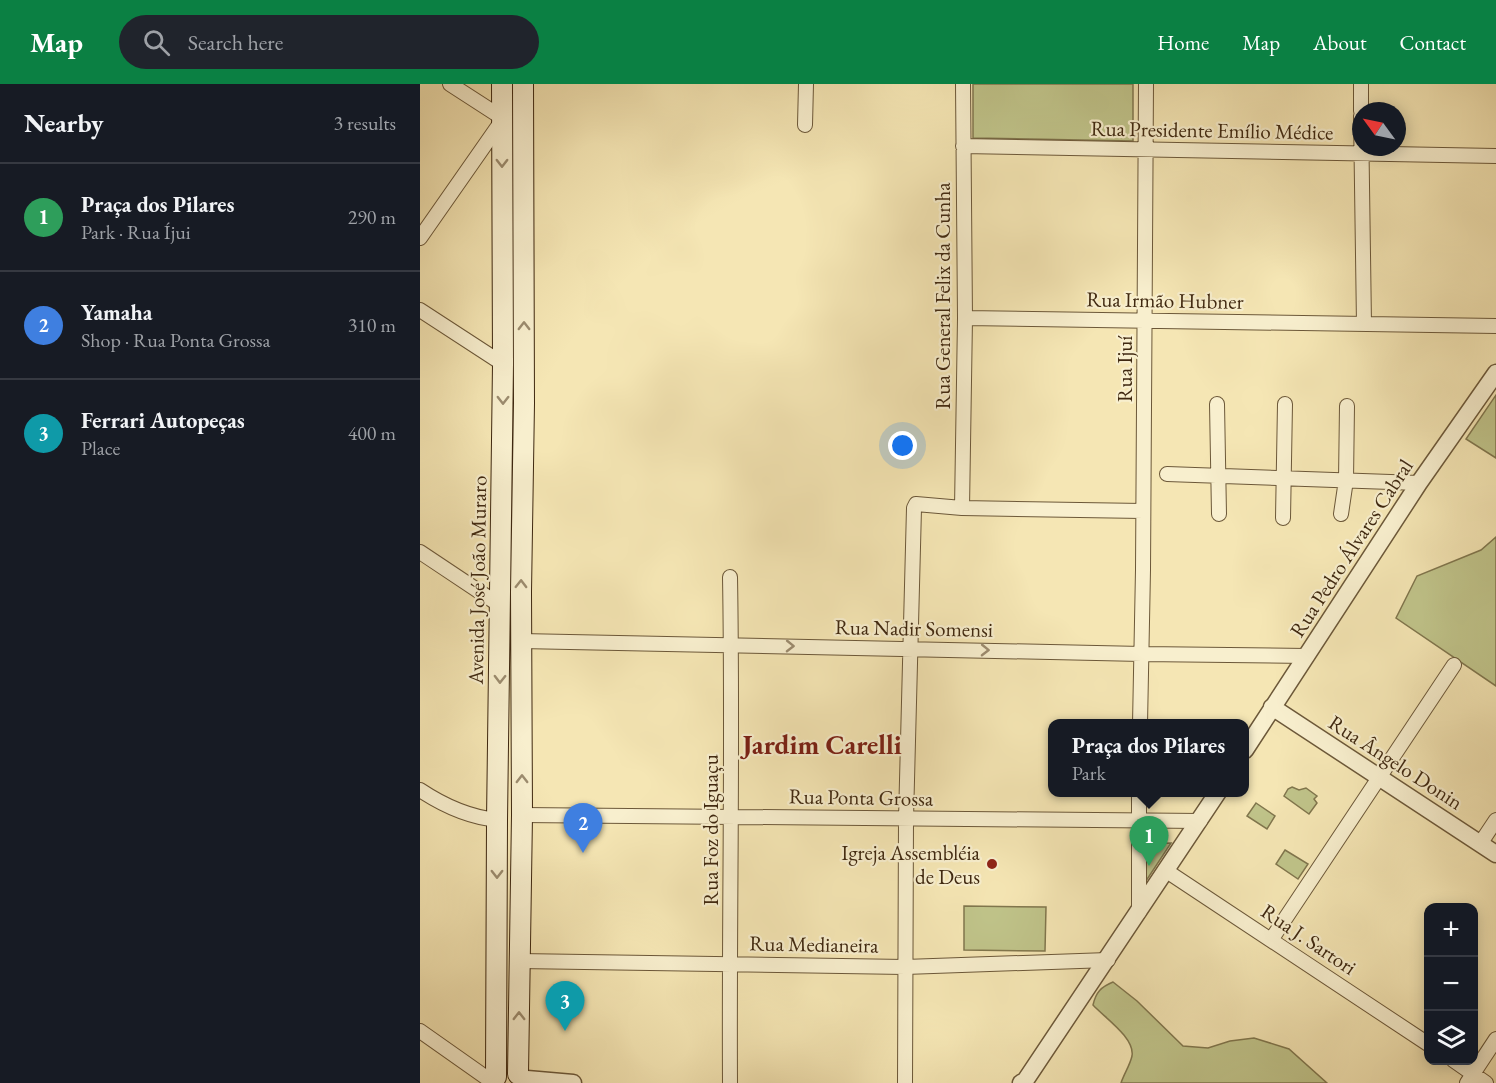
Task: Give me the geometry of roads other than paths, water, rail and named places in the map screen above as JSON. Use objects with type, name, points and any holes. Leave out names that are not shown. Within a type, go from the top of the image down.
[{"type":"main road","name":"Avenida José João Muraro","points":[[492,1080],[497,917],[501,606],[502,84]]},
{"type":"main road","name":"Avenida José João Muraro","points":[[523,84],[524,403],[519,961],[525,1079]]},
{"type":"main road","points":[[501,606],[504,610],[504,631],[507,637],[521,647]]},
{"type":"main road","points":[[500,653],[521,647]]},
{"type":"main road","points":[[497,917],[519,916]]},
{"type":"main road","points":[[492,1080],[508,1073],[525,1079]]},
{"type":"street","points":[[420,238],[501,120],[450,84]]},
{"type":"street","points":[[805,126],[806,84]]},
{"type":"street","name":"Rua General Felix da Cunha","points":[[962,508],[965,318],[963,84]]},
{"type":"street","name":"Rua Ijuí","points":[[1140,719],[1146,84]]},
{"type":"street","points":[[1361,84],[1361,102]]},
{"type":"street","name":"Rua Presidente Emílio Médice","points":[[963,146],[1352,154]]},
{"type":"street","name":"Rua Presidente Emílio Médice","points":[[1406,155],[1496,156]]},
{"type":"street","points":[[1361,156],[1364,324]]},
{"type":"street","points":[[420,310],[503,364]]},
{"type":"street","name":"Rua Irmão Hubner","points":[[965,318],[1496,326]]},
{"type":"street","name":"Rua Pedro Álvares Cabral","points":[[1249,744],[1419,483],[1496,373]]},
{"type":"street","points":[[1217,404],[1219,514]]},
{"type":"street","points":[[1283,518],[1285,404]]},
{"type":"street","points":[[1341,514],[1346,480],[1347,405]]},
{"type":"street","points":[[1167,474],[1284,480],[1419,483]]},
{"type":"street","points":[[905,1083],[909,648],[913,513],[916,504],[962,508],[1143,511]]},
{"type":"street","points":[[420,552],[501,606]]},
{"type":"street","name":"Rua Foz do Iguaçu","points":[[730,576],[732,645],[730,1083]]},
{"type":"street","name":"Rua Nadir Somensi","points":[[521,647],[732,645],[1307,656]]},
{"type":"street","points":[[1271,940],[1454,664]]},
{"type":"street","name":"Rua Ângelo Donin","points":[[1272,707],[1496,854]]},
{"type":"street","points":[[422,796],[478,818],[497,819]]},
{"type":"street","points":[[1139,797],[1139,912]]},
{"type":"street","points":[[1023,1082],[1108,960],[1215,797]]},
{"type":"street","name":"Rua Ponta Grossa","points":[[522,815],[1200,821]]},
{"type":"street","points":[[1480,844],[1496,820]]},
{"type":"street","name":"Rua J. Sartori","points":[[1166,870],[1424,1041]]},
{"type":"street","name":"Rua Medianeira","points":[[519,961],[905,967],[1108,960]]},
{"type":"street","points":[[420,1031],[492,1080]]},
{"type":"street","points":[[1470,1078],[1496,1039]]},
{"type":"street","points":[[1458,1065],[1470,1078],[1486,1083]]},
{"type":"street","points":[[525,1079],[573,1083]]},
{"type":"place","name":"Yamaha","points":[[583,853]]},
{"type":"place","name":"Igreja Assembléia de Deus","points":[[992,864]]},
{"type":"place","name":"Praça dos Pilares","points":[[1149,866]]},
{"type":"place","name":"Ferrari Autopeças","points":[[565,1031]]},
{"type":"district","name":"Jardim Carelli","points":[[822,744]]}]
